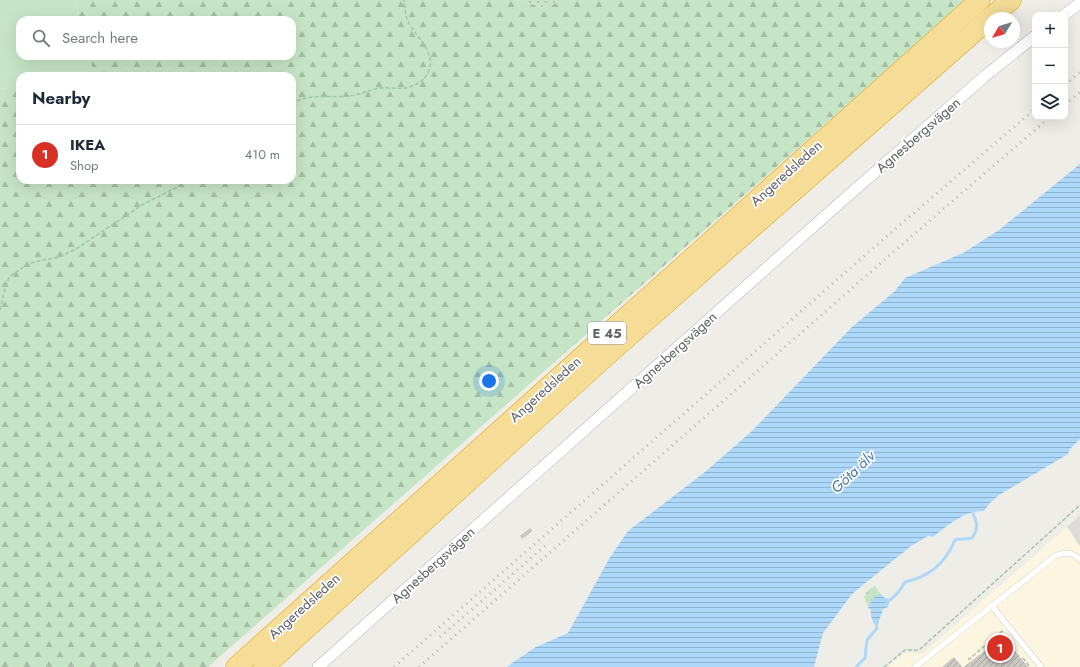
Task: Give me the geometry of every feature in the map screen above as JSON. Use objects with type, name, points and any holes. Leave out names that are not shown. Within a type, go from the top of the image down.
[{"type":"highway","name":"Angeredsleden","points":[[236,667],[980,0]]},
{"type":"highway","name":"Angeredsleden","points":[[997,12],[1011,0]]},
{"type":"highway","name":"Angeredsleden","points":[[264,667],[605,357],[984,23]]},
{"type":"street","points":[[1068,12],[1080,3]]},
{"type":"street","name":"Agnesbergsvägen","points":[[318,667],[878,170],[985,76],[1032,38]]},
{"type":"lane","points":[[915,667],[1055,556],[1068,552],[1072,553],[1080,560]]},
{"type":"lane","points":[[992,606],[1041,667]]},
{"type":"path","points":[[296,101],[308,98],[350,96],[381,88],[409,87],[422,80],[428,74],[430,58],[407,20],[404,0]]},
{"type":"path","points":[[0,310],[9,277],[25,266],[34,262],[59,257],[76,249],[142,205],[183,184]]},
{"type":"path","points":[[884,667],[905,650],[919,650],[1080,505]]},
{"type":"path","points":[[968,660],[1002,632],[1005,636]]},
{"type":"path","points":[[1021,656],[1030,667]]},
{"type":"shaded area","points":[[1080,515],[1080,546],[1067,527]]},
{"type":"shaded area","points":[[1067,527],[1080,546],[1080,667],[888,667],[905,653],[923,653]]},
{"type":"green space","points":[[0,0],[75,0],[79,16],[16,16],[16,60],[90,60],[94,72],[16,72],[16,87],[0,89]]},
{"type":"green space","points":[[75,0],[519,0],[543,8],[565,0],[966,0],[208,667],[0,667],[0,89],[16,87],[16,184],[296,184],[296,72],[93,72],[90,60],[296,60],[296,16],[79,16]]},
{"type":"green space","points":[[519,0],[565,0],[543,8]]},
{"type":"green space","points":[[875,586],[880,593],[872,600],[868,607],[864,597],[868,590]]},
{"type":"water","name":"Göta älv","points":[[1080,164],[1080,439],[1070,449],[1068,454],[999,495],[984,511],[977,511],[963,516],[933,537],[928,536],[911,546],[852,594],[823,633],[814,667],[507,667],[536,647],[568,633],[609,559],[628,531],[705,472],[752,431],[852,327],[895,291],[905,278],[963,253],[999,230]]},
{"type":"water","points":[[880,593],[883,597],[888,599],[889,603],[888,607],[883,609],[878,624],[874,624],[871,616],[871,610],[868,607],[872,600]]},
{"type":"building","points":[[530,528],[532,531],[522,539],[520,536]]},
{"type":"building","points":[[1003,636],[1028,667],[964,667]]},
{"type":"building","points":[[954,657],[962,667],[942,667]]},
{"type":"waterway","points":[[886,602],[897,594],[905,582],[922,576],[942,562],[955,540],[972,538],[977,526],[973,513]]},
{"type":"waterway","points":[[856,667],[865,658],[867,640],[877,628],[875,620]]},
{"type":"railway","points":[[1066,84],[1080,72]]},
{"type":"railway","points":[[1068,102],[1080,92]]},
{"type":"railway","points":[[394,667],[886,237],[1032,112]]},
{"type":"railway","points":[[419,667],[1047,120]]},
{"type":"railway","points":[[440,637],[545,546]]},
{"type":"place","name":"IKEA","points":[[1000,648]]}]
